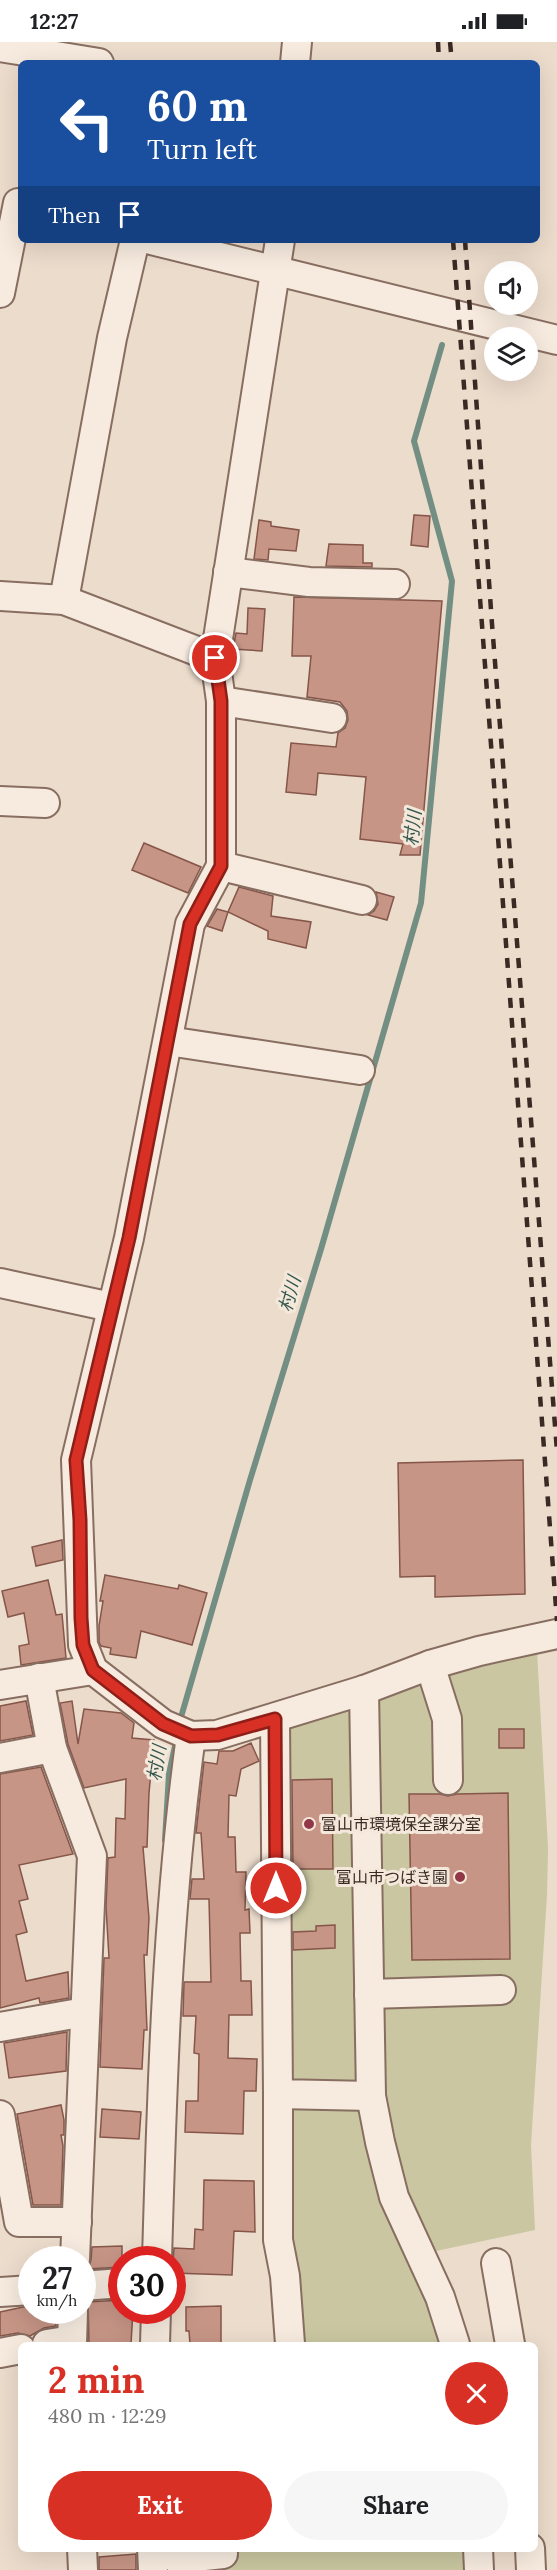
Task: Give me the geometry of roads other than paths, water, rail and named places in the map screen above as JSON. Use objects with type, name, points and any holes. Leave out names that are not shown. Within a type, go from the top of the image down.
[{"type":"street","points":[[101,60],[107,42]]},
{"type":"street","points":[[295,60],[297,42]]},
{"type":"street","points":[[0,47],[81,60]]},
{"type":"street","points":[[0,293],[13,202]]},
{"type":"street","points":[[64,600],[112,338],[134,243]]},
{"type":"street","points":[[163,243],[557,340]]},
{"type":"street","points":[[280,243],[215,658],[221,701],[221,866],[190,924],[129,1238],[76,1460],[83,1645],[93,1670],[182,1732],[218,1735],[364,1690],[430,1665],[557,1634]]},
{"type":"street","points":[[228,572],[309,582],[395,584]]},
{"type":"street","points":[[0,596],[64,600],[215,658]]},
{"type":"street","points":[[221,701],[332,718]]},
{"type":"street","points":[[0,801],[45,803]]},
{"type":"street","points":[[221,866],[362,900]]},
{"type":"street","points":[[168,1041],[360,1070]]},
{"type":"street","points":[[0,1283],[111,1307]]},
{"type":"street","points":[[430,1665],[447,1719],[448,1780]]},
{"type":"street","points":[[0,1685],[93,1670]]},
{"type":"street","points":[[39,1678],[52,1748],[92,1857],[76,2246]]},
{"type":"street","points":[[364,1690],[371,2096],[394,2197],[440,2297],[454,2342]]},
{"type":"street","points":[[275,1719],[279,2240],[285,2276],[290,2342]]},
{"type":"street","points":[[157,2246],[160,2144],[182,1732]]},
{"type":"street","points":[[0,1758],[52,1748]]},
{"type":"street","points":[[369,1994],[501,1990]]},
{"type":"street","points":[[0,2027],[85,2012]]},
{"type":"street","points":[[278,2094],[371,2096]]},
{"type":"street","points":[[0,2115],[19,2222],[77,2222]]},
{"type":"street","points":[[496,2263],[510,2342]]},
{"type":"street","points":[[0,2292],[18,2291]]},
{"type":"street","points":[[64,2342],[69,2324]]},
{"type":"street","points":[[155,2342],[156,2324]]},
{"type":"street","points":[[0,2353],[18,2350]]},
{"type":"street","points":[[82,2552],[82,2570]]},
{"type":"street","points":[[167,2559],[211,2552]]},
{"type":"street","points":[[478,2552],[479,2570]]},
{"type":"street","points":[[530,2552],[531,2570]]},
{"type":"waterway","name":"村川","points":[[179,1724],[250,1480],[321,1249],[421,903],[452,581],[414,441],[442,345]]},
{"type":"waterway","name":"村川","points":[[165,1840],[169,1774],[177,1737]]},
{"type":"railway","points":[[438,42],[439,60]]},
{"type":"railway","points":[[450,42],[452,60]]},
{"type":"railway","points":[[453,243],[557,1621]]},
{"type":"railway","points":[[465,243],[492,624],[557,1451]]},
{"type":"place","name":"富山市環境保全課分室","points":[[309,1824]]},
{"type":"place","name":"富山市つばき園","points":[[460,1877]]}]
